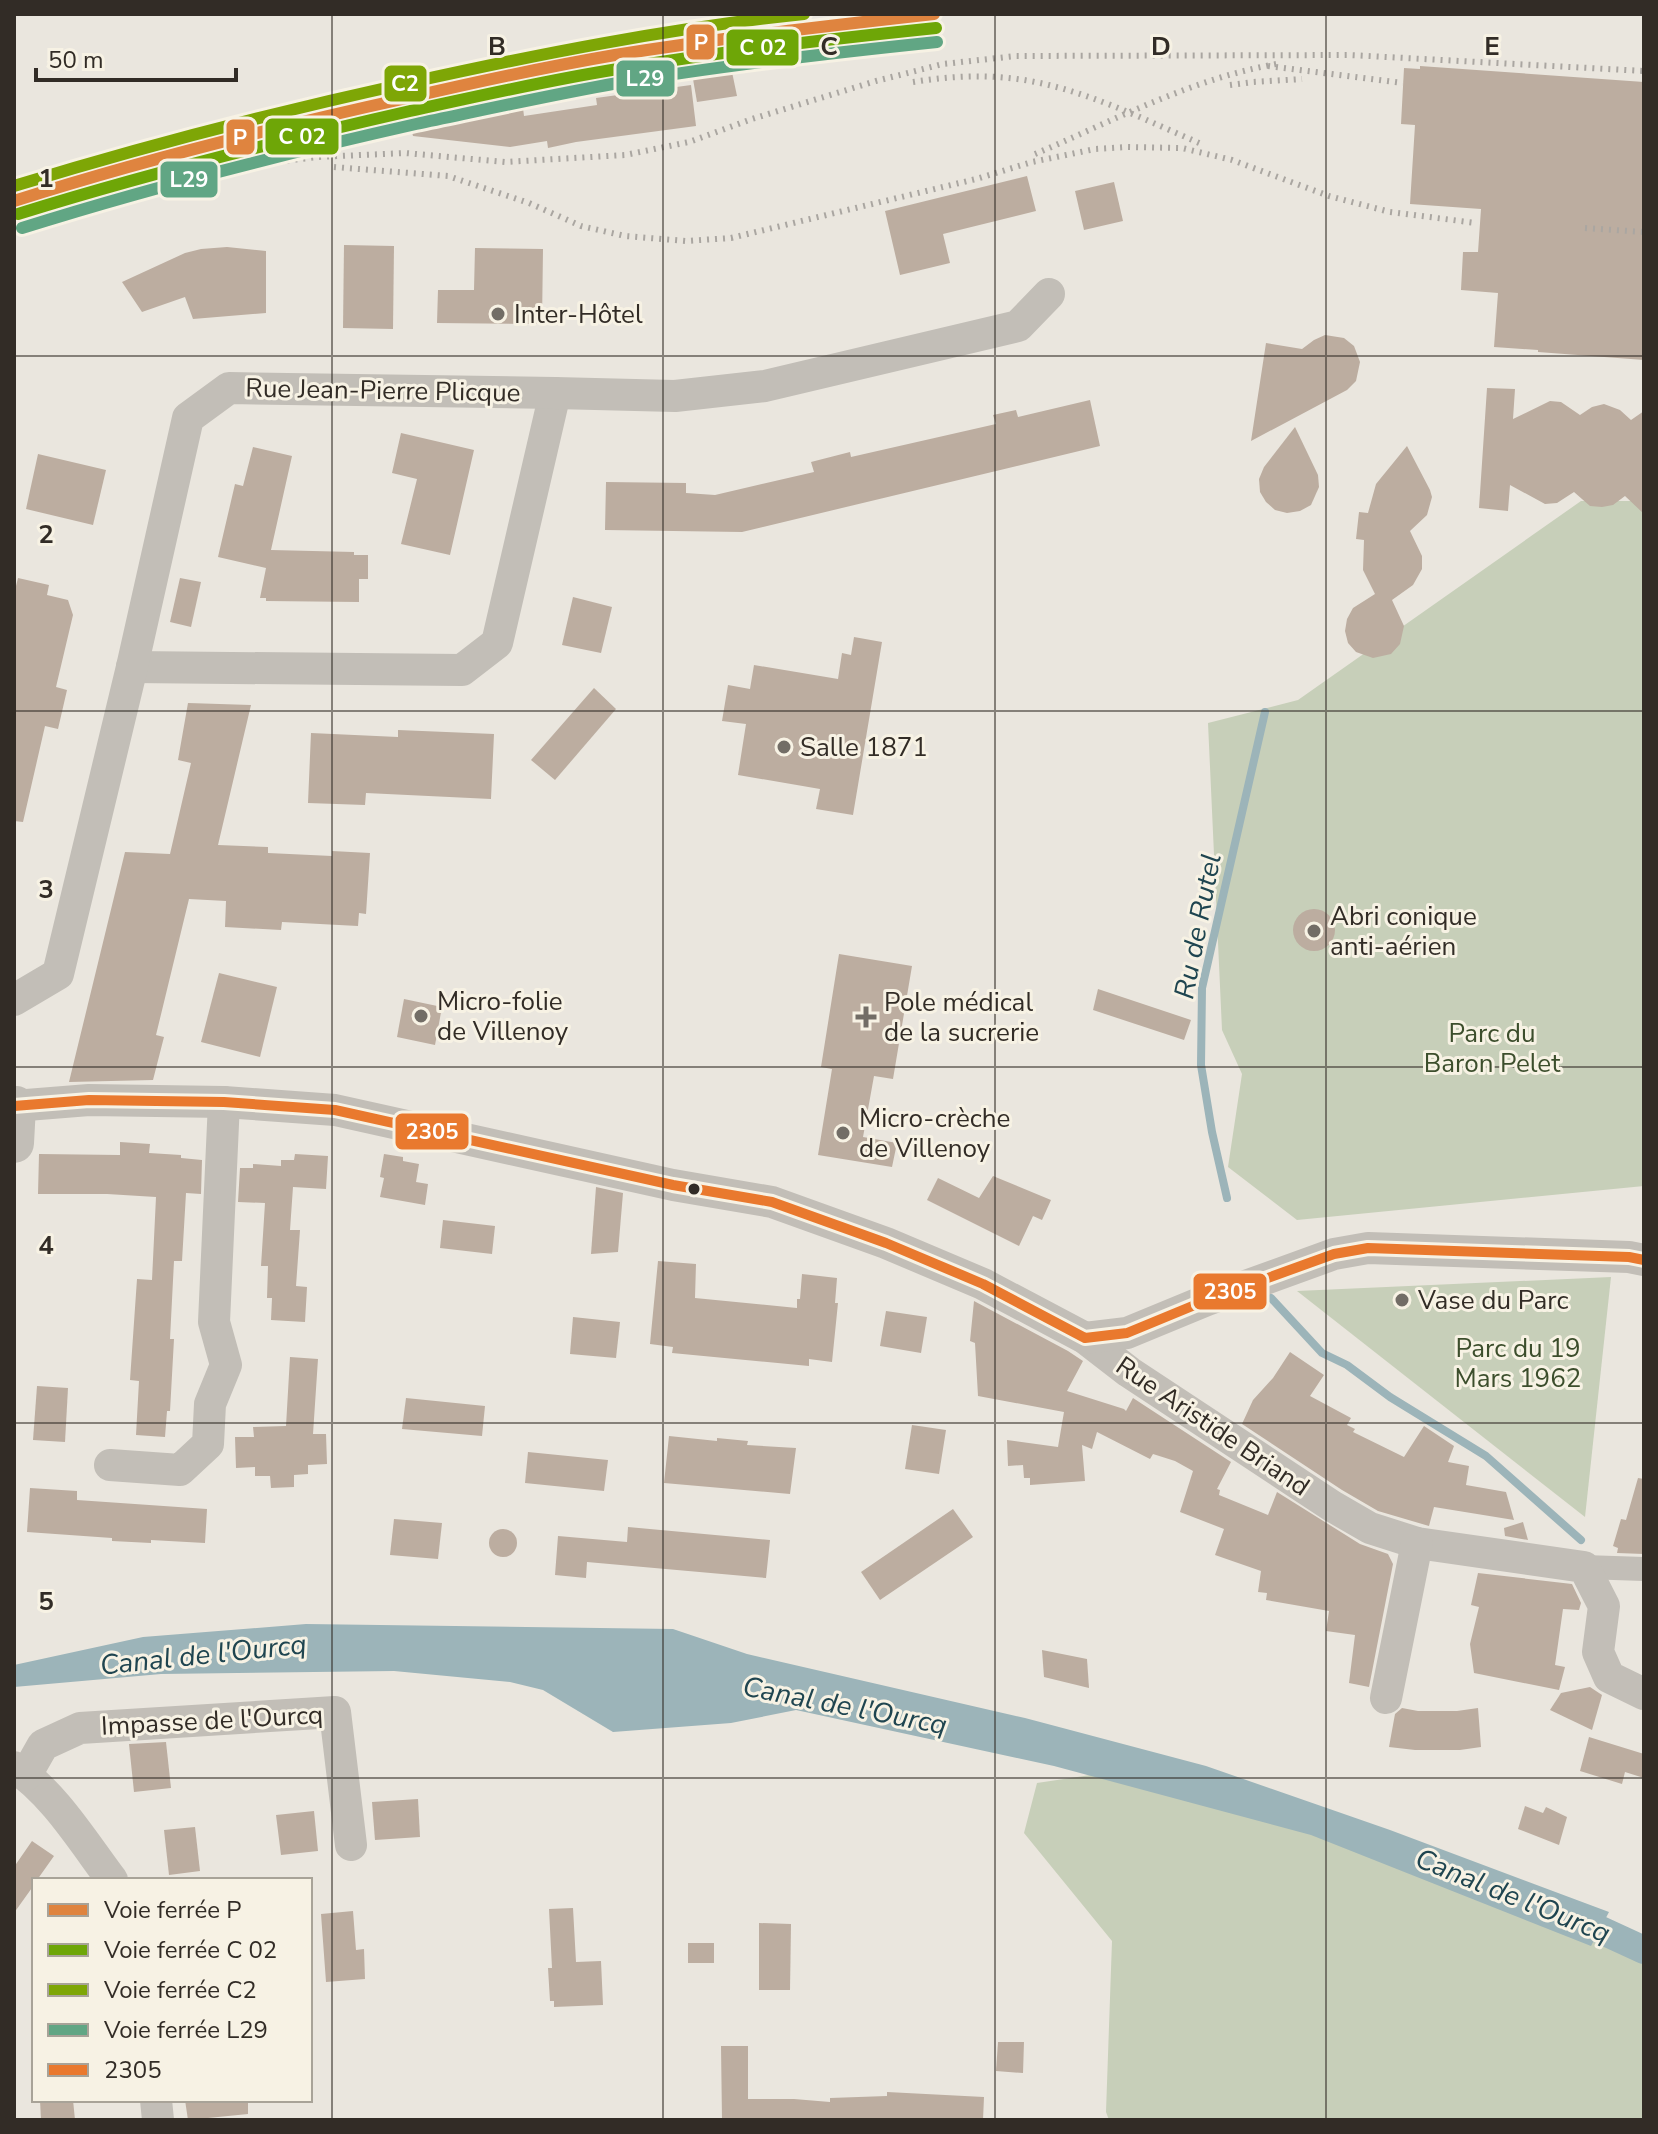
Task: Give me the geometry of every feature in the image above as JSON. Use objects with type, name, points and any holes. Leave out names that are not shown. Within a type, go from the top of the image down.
[{"type":"street","name":"Rue Jean-Pierre Plicque","points":[[14,1000],[58,974],[188,418],[229,388],[675,396],[765,386],[1018,326],[1049,294]]},
{"type":"street","name":"Rue Jean-Pierre Plicque","points":[[132,667],[462,670],[497,643],[555,393]]},
{"type":"street","name":"Rue Aristide Briand","points":[[15,1118],[89,1100],[224,1102],[335,1110],[673,1185],[772,1202],[875,1239],[983,1284],[1085,1338],[1129,1372],[1370,1528],[1417,1543],[1584,1567]]},
{"type":"street","points":[[110,1465],[180,1470],[208,1444],[210,1404],[226,1365],[214,1322],[224,1102]]},
{"type":"street","points":[[1085,1338],[1127,1333],[1334,1254],[1368,1248],[1644,1260]]},
{"type":"street","points":[[1386,1698],[1417,1543]]},
{"type":"street","points":[[1644,1569],[1584,1567],[1604,1606],[1598,1652],[1609,1677],[1644,1694]]},
{"type":"street","name":"Impasse de l'Ourcq","points":[[20,1771],[43,1745],[80,1728],[335,1712],[351,1845]]},
{"type":"street","points":[[20,1771],[45,1792],[110,1878]]},
{"type":"green space","name":"Parc du Baron Pelet","points":[[1581,501],[1644,501],[1644,1186],[1297,1220],[1228,1167],[1242,1074],[1222,1030],[1208,723],[1298,700]]},
{"type":"green space","name":"Parc du 19 Mars 1962","points":[[1611,1277],[1585,1517],[1297,1291]]},
{"type":"green space","points":[[1124,1770],[1481,1891],[1644,1956],[1644,2120],[1109,2120],[1106,2112],[1112,1941],[1024,1833],[1037,1783]]},
{"type":"water","points":[[306,1624],[673,1629],[747,1654],[1025,1718],[1206,1766],[1390,1830],[1609,1912],[1591,1946],[1311,1835],[1054,1766],[796,1710],[731,1723],[613,1732],[543,1690],[510,1682],[394,1671],[161,1674],[14,1687],[14,1665],[143,1637]]},
{"type":"building","points":[[1420,66],[1644,82],[1644,360],[1494,347],[1498,293],[1461,290],[1463,252],[1478,252],[1481,209],[1410,204],[1415,125],[1401,124],[1404,68],[1420,69]]},
{"type":"building","points":[[732,72],[737,96],[697,102],[693,79]]},
{"type":"building","points":[[691,85],[696,126],[548,148],[547,141],[510,147],[413,136],[412,132],[523,108],[524,116],[597,105],[596,98]]},
{"type":"building","points":[[1027,176],[1036,211],[943,234],[950,263],[900,275],[885,211]]},
{"type":"building","points":[[1114,182],[1123,221],[1084,230],[1075,191]]},
{"type":"building","points":[[344,245],[394,246],[393,329],[343,328]]},
{"type":"building","points":[[227,247],[266,251],[266,313],[193,319],[185,297],[142,312],[122,282],[185,253]]},
{"type":"building","points":[[475,248],[543,249],[542,324],[437,323],[438,290],[474,290]]},
{"type":"building","points":[[1325,335],[1344,338],[1354,346],[1360,362],[1356,381],[1347,390],[1251,441],[1266,343],[1302,349]]},
{"type":"building","points":[[1487,388],[1515,389],[1513,419],[1550,401],[1561,402],[1580,415],[1604,404],[1620,410],[1631,420],[1644,411],[1644,514],[1625,496],[1613,505],[1602,507],[1590,506],[1574,492],[1557,503],[1545,504],[1510,485],[1508,511],[1479,508]]},
{"type":"building","points":[[1090,400],[1100,446],[742,532],[605,530],[606,482],[686,483],[686,493],[715,495],[814,472],[811,462],[850,452],[851,457],[996,424],[993,415],[1016,410],[1018,417]]},
{"type":"building","points":[[1295,427],[1318,475],[1319,487],[1311,505],[1287,513],[1275,510],[1266,502],[1260,492],[1259,479],[1264,467]]},
{"type":"building","points":[[401,433],[474,450],[450,555],[401,544],[417,479],[392,473]]},
{"type":"building","points":[[1407,446],[1432,497],[1427,515],[1410,531],[1422,556],[1422,569],[1413,585],[1392,600],[1404,626],[1400,644],[1391,654],[1373,658],[1356,652],[1348,643],[1345,631],[1353,608],[1375,594],[1363,570],[1364,540],[1356,539],[1359,512],[1368,513],[1376,484]]},
{"type":"building","points":[[253,447],[292,456],[271,550],[368,555],[368,579],[359,579],[359,602],[266,601],[266,598],[260,598],[266,568],[218,557],[235,484],[243,486]]},
{"type":"building","points":[[38,454],[106,470],[93,525],[26,509]]},
{"type":"building","points":[[18,578],[49,585],[47,595],[68,600],[73,615],[56,687],[67,690],[58,729],[45,726],[23,822],[14,821],[14,594]]},
{"type":"building","points":[[180,578],[201,582],[191,627],[170,622]]},
{"type":"building","points":[[573,597],[612,607],[601,653],[562,645]]},
{"type":"building","name":"Salle 1871","points":[[854,637],[882,642],[853,815],[816,809],[820,789],[738,775],[746,724],[722,721],[728,685],[750,689],[754,665],[838,679],[842,653],[851,655]]},
{"type":"building","points":[[594,688],[616,709],[555,780],[531,760]]},
{"type":"building","points":[[188,703],[251,705],[218,845],[268,847],[268,853],[332,856],[332,851],[370,853],[366,914],[359,913],[358,926],[282,922],[281,930],[225,927],[226,901],[189,899],[156,1035],[164,1037],[153,1080],[69,1082],[125,852],[170,854],[191,763],[178,760]]},
{"type":"building","points":[[398,730],[494,734],[491,799],[366,793],[365,805],[308,803],[311,733],[398,737]]},
{"type":"building","name":"Abri conique anti-aérien","points":[[1314,909],[1329,915],[1335,930],[1329,945],[1314,951],[1299,945],[1293,930],[1299,915]]},
{"type":"building","name":"Pole médical de la sucrerie","points":[[839,954],[912,966],[893,1079],[874,1076],[863,1137],[897,1143],[892,1167],[818,1155],[832,1069],[821,1067]]},
{"type":"building","points":[[219,973],[277,987],[260,1057],[201,1042]]},
{"type":"building","points":[[1098,989],[1191,1020],[1184,1040],[1093,1010]]},
{"type":"building","name":"Micro-folie de Villenoy","points":[[404,999],[442,1007],[435,1045],[397,1037]]},
{"type":"building","points":[[120,1142],[150,1144],[149,1153],[202,1160],[201,1194],[186,1193],[182,1261],[174,1261],[170,1339],[174,1339],[170,1411],[167,1411],[165,1437],[136,1435],[139,1381],[130,1380],[137,1279],[152,1280],[156,1197],[38,1194],[39,1154],[120,1155]]},
{"type":"building","points":[[295,1154],[328,1156],[326,1189],[293,1187],[290,1230],[300,1230],[296,1286],[307,1287],[305,1322],[271,1320],[272,1298],[267,1298],[268,1266],[261,1266],[265,1203],[238,1202],[240,1168],[253,1168],[253,1164],[281,1166],[281,1160],[294,1160]]},
{"type":"building","points":[[384,1154],[419,1164],[416,1182],[428,1184],[425,1205],[380,1197]]},
{"type":"building","points":[[993,1176],[1051,1200],[1042,1220],[1033,1216],[1019,1246],[927,1200],[938,1178],[979,1198]]},
{"type":"building","points":[[596,1187],[623,1193],[618,1252],[591,1254]]},
{"type":"building","points":[[443,1220],[495,1226],[492,1254],[440,1248]]},
{"type":"building","points":[[658,1261],[696,1264],[695,1298],[797,1308],[802,1274],[837,1278],[835,1303],[838,1303],[832,1362],[809,1359],[809,1366],[672,1353],[673,1347],[650,1344]]},
{"type":"building","points":[[974,1301],[1083,1361],[1067,1391],[1126,1411],[1133,1398],[1231,1462],[1217,1489],[1220,1490],[1219,1495],[1268,1515],[1277,1492],[1360,1544],[1388,1554],[1393,1564],[1369,1687],[1349,1683],[1355,1635],[1326,1631],[1329,1611],[1266,1600],[1267,1593],[1258,1592],[1261,1571],[1215,1555],[1224,1529],[1180,1512],[1193,1471],[1153,1454],[1150,1459],[1097,1432],[1092,1449],[1082,1445],[1085,1481],[1030,1485],[1030,1478],[1024,1478],[1023,1465],[1008,1466],[1007,1440],[1058,1447],[1064,1412],[978,1396],[975,1343],[970,1341]]},
{"type":"building","points":[[886,1311],[927,1317],[921,1353],[880,1346]]},
{"type":"building","points":[[573,1317],[620,1322],[616,1358],[570,1354]]},
{"type":"building","points":[[1290,1352],[1324,1375],[1310,1396],[1351,1418],[1347,1425],[1355,1429],[1353,1432],[1404,1457],[1424,1426],[1454,1446],[1448,1462],[1469,1466],[1466,1485],[1506,1492],[1514,1520],[1434,1507],[1429,1526],[1378,1511],[1242,1424],[1253,1400],[1273,1378]]},
{"type":"building","points":[[290,1357],[318,1359],[313,1434],[326,1434],[327,1464],[308,1465],[308,1474],[294,1475],[294,1487],[271,1488],[270,1476],[255,1476],[255,1467],[236,1468],[235,1437],[254,1437],[253,1427],[286,1426]]},
{"type":"building","points":[[37,1386],[68,1388],[65,1442],[33,1440]]},
{"type":"building","points":[[406,1398],[485,1406],[482,1436],[402,1429]]},
{"type":"building","points":[[912,1425],[946,1430],[939,1474],[905,1469]]},
{"type":"building","points":[[669,1436],[717,1441],[717,1438],[748,1441],[747,1445],[796,1448],[790,1494],[664,1483]]},
{"type":"building","points":[[528,1452],[608,1460],[604,1491],[525,1483]]},
{"type":"building","points":[[1638,1478],[1644,1479],[1644,1554],[1617,1553],[1618,1548],[1613,1546],[1621,1519],[1626,1520]]},
{"type":"building","points":[[30,1488],[77,1491],[77,1500],[207,1509],[205,1543],[112,1541],[112,1538],[27,1532]]},
{"type":"building","points":[[953,1509],[973,1537],[880,1600],[861,1572]]},
{"type":"building","points":[[394,1519],[442,1523],[438,1559],[390,1555]]},
{"type":"building","points":[[1523,1522],[1528,1540],[1505,1536],[1504,1528]]},
{"type":"building","points":[[628,1527],[770,1540],[766,1578],[587,1562],[586,1578],[555,1575],[558,1536],[627,1542]]},
{"type":"building","points":[[503,1529],[513,1533],[517,1543],[513,1553],[503,1557],[493,1553],[489,1543],[493,1533]]},
{"type":"building","points":[[1478,1573],[1572,1584],[1581,1603],[1579,1610],[1563,1609],[1555,1665],[1565,1667],[1559,1690],[1474,1673],[1470,1644],[1479,1607],[1471,1605]]},
{"type":"building","points":[[1042,1650],[1087,1659],[1089,1688],[1044,1677]]},
{"type":"building","points":[[1590,1687],[1602,1695],[1592,1730],[1550,1710],[1561,1693]]},
{"type":"building","points":[[1402,1708],[1457,1711],[1478,1708],[1481,1747],[1415,1750],[1389,1747],[1395,1714]]},
{"type":"building","points":[[1589,1737],[1644,1754],[1644,1778],[1625,1772],[1622,1784],[1580,1771]]},
{"type":"building","points":[[166,1742],[171,1788],[134,1792],[129,1744]]},
{"type":"building","points":[[418,1799],[420,1837],[375,1840],[372,1802]]},
{"type":"building","points":[[1525,1806],[1543,1813],[1546,1807],[1567,1817],[1559,1845],[1518,1829]]},
{"type":"building","points":[[314,1811],[318,1851],[281,1855],[276,1815]]},
{"type":"building","points":[[195,1827],[200,1871],[169,1875],[164,1830]]},
{"type":"building","points":[[32,1841],[54,1856],[38,1878],[32,1878],[32,1888],[14,1913],[14,1867]]},
{"type":"building","points":[[573,1908],[576,1962],[601,1961],[603,2005],[554,2007],[554,2001],[550,2001],[549,1909]]},
{"type":"building","points":[[353,1911],[356,1950],[364,1949],[365,1979],[326,1982],[321,1914]]},
{"type":"building","points":[[759,1923],[791,1924],[790,1990],[759,1990]]},
{"type":"building","points":[[688,1943],[714,1943],[714,1963],[688,1963]]},
{"type":"building","points":[[998,2042],[1024,2042],[1023,2073],[996,2071]]},
{"type":"building","points":[[721,2046],[748,2046],[748,2099],[830,2102],[830,2098],[887,2096],[887,2092],[984,2097],[983,2120],[722,2120]]},
{"type":"building","points":[[40,2102],[73,2102],[75,2120],[41,2120]]},
{"type":"building","points":[[185,2102],[248,2102],[248,2114],[188,2120]]},
{"type":"waterway","name":"Ru de Rutel","points":[[1227,1198],[1201,1065],[1202,988],[1265,712]]},
{"type":"waterway","name":"Ru de Rutel","points":[[1271,1298],[1322,1353],[1347,1365],[1390,1397],[1486,1456],[1581,1540]]},
{"type":"waterway","name":"Canal de l'Ourcq","points":[[1568,1915],[1644,1950]]},
{"type":"railway","points":[[14,219],[134,185],[178,176],[318,157],[405,153],[505,162],[625,155],[689,142],[752,119],[943,64],[1016,56],[1350,55],[1644,71]]},
{"type":"railway","points":[[1035,154],[1187,89],[1218,78],[1282,63]]},
{"type":"railway","points":[[1268,66],[1403,83]]},
{"type":"railway","points":[[913,82],[982,76],[1047,85],[1116,107],[1204,145]]},
{"type":"railway","points":[[1230,85],[1302,79]]},
{"type":"railway","points":[[334,167],[448,176],[529,203],[581,226],[625,236],[686,241],[731,238],[1095,149],[1182,148],[1232,160],[1329,196],[1390,212],[1476,223]]},
{"type":"railway","points":[[1585,228],[1644,232]]},
{"type":"rail line","name":"C2","points":[[14,186],[210,130],[457,72],[655,34],[804,14]]},
{"type":"rail line","name":"P","points":[[14,201],[259,133],[537,70],[695,43],[934,14]]},
{"type":"rail line","name":"L29","points":[[22,228],[267,159],[542,98],[698,71],[937,42]]},
{"type":"transit line","points":[[18,214],[262,146],[540,83],[737,51],[936,28]]},
{"type":"transit line","name":"2305","points":[[14,1106],[89,1100],[224,1102],[335,1110],[673,1185],[772,1202],[886,1243],[983,1284],[1085,1338],[1127,1333],[1334,1254],[1368,1248],[1644,1260]]},
{"type":"place","name":"Inter-Hôtel","points":[[498,314]]},
{"type":"place","name":"Salle 1871","points":[[784,747]]},
{"type":"place","name":"Abri conique anti-aérien","points":[[1314,931]]},
{"type":"place","name":"Micro-folie de Villenoy","points":[[421,1016]]},
{"type":"place","name":"Pole médical de la sucrerie","points":[[866,1017]]},
{"type":"place","name":"Micro-crèche de Villenoy","points":[[843,1133]]},
{"type":"place","name":"Vase du Parc","points":[[1402,1300]]}]
